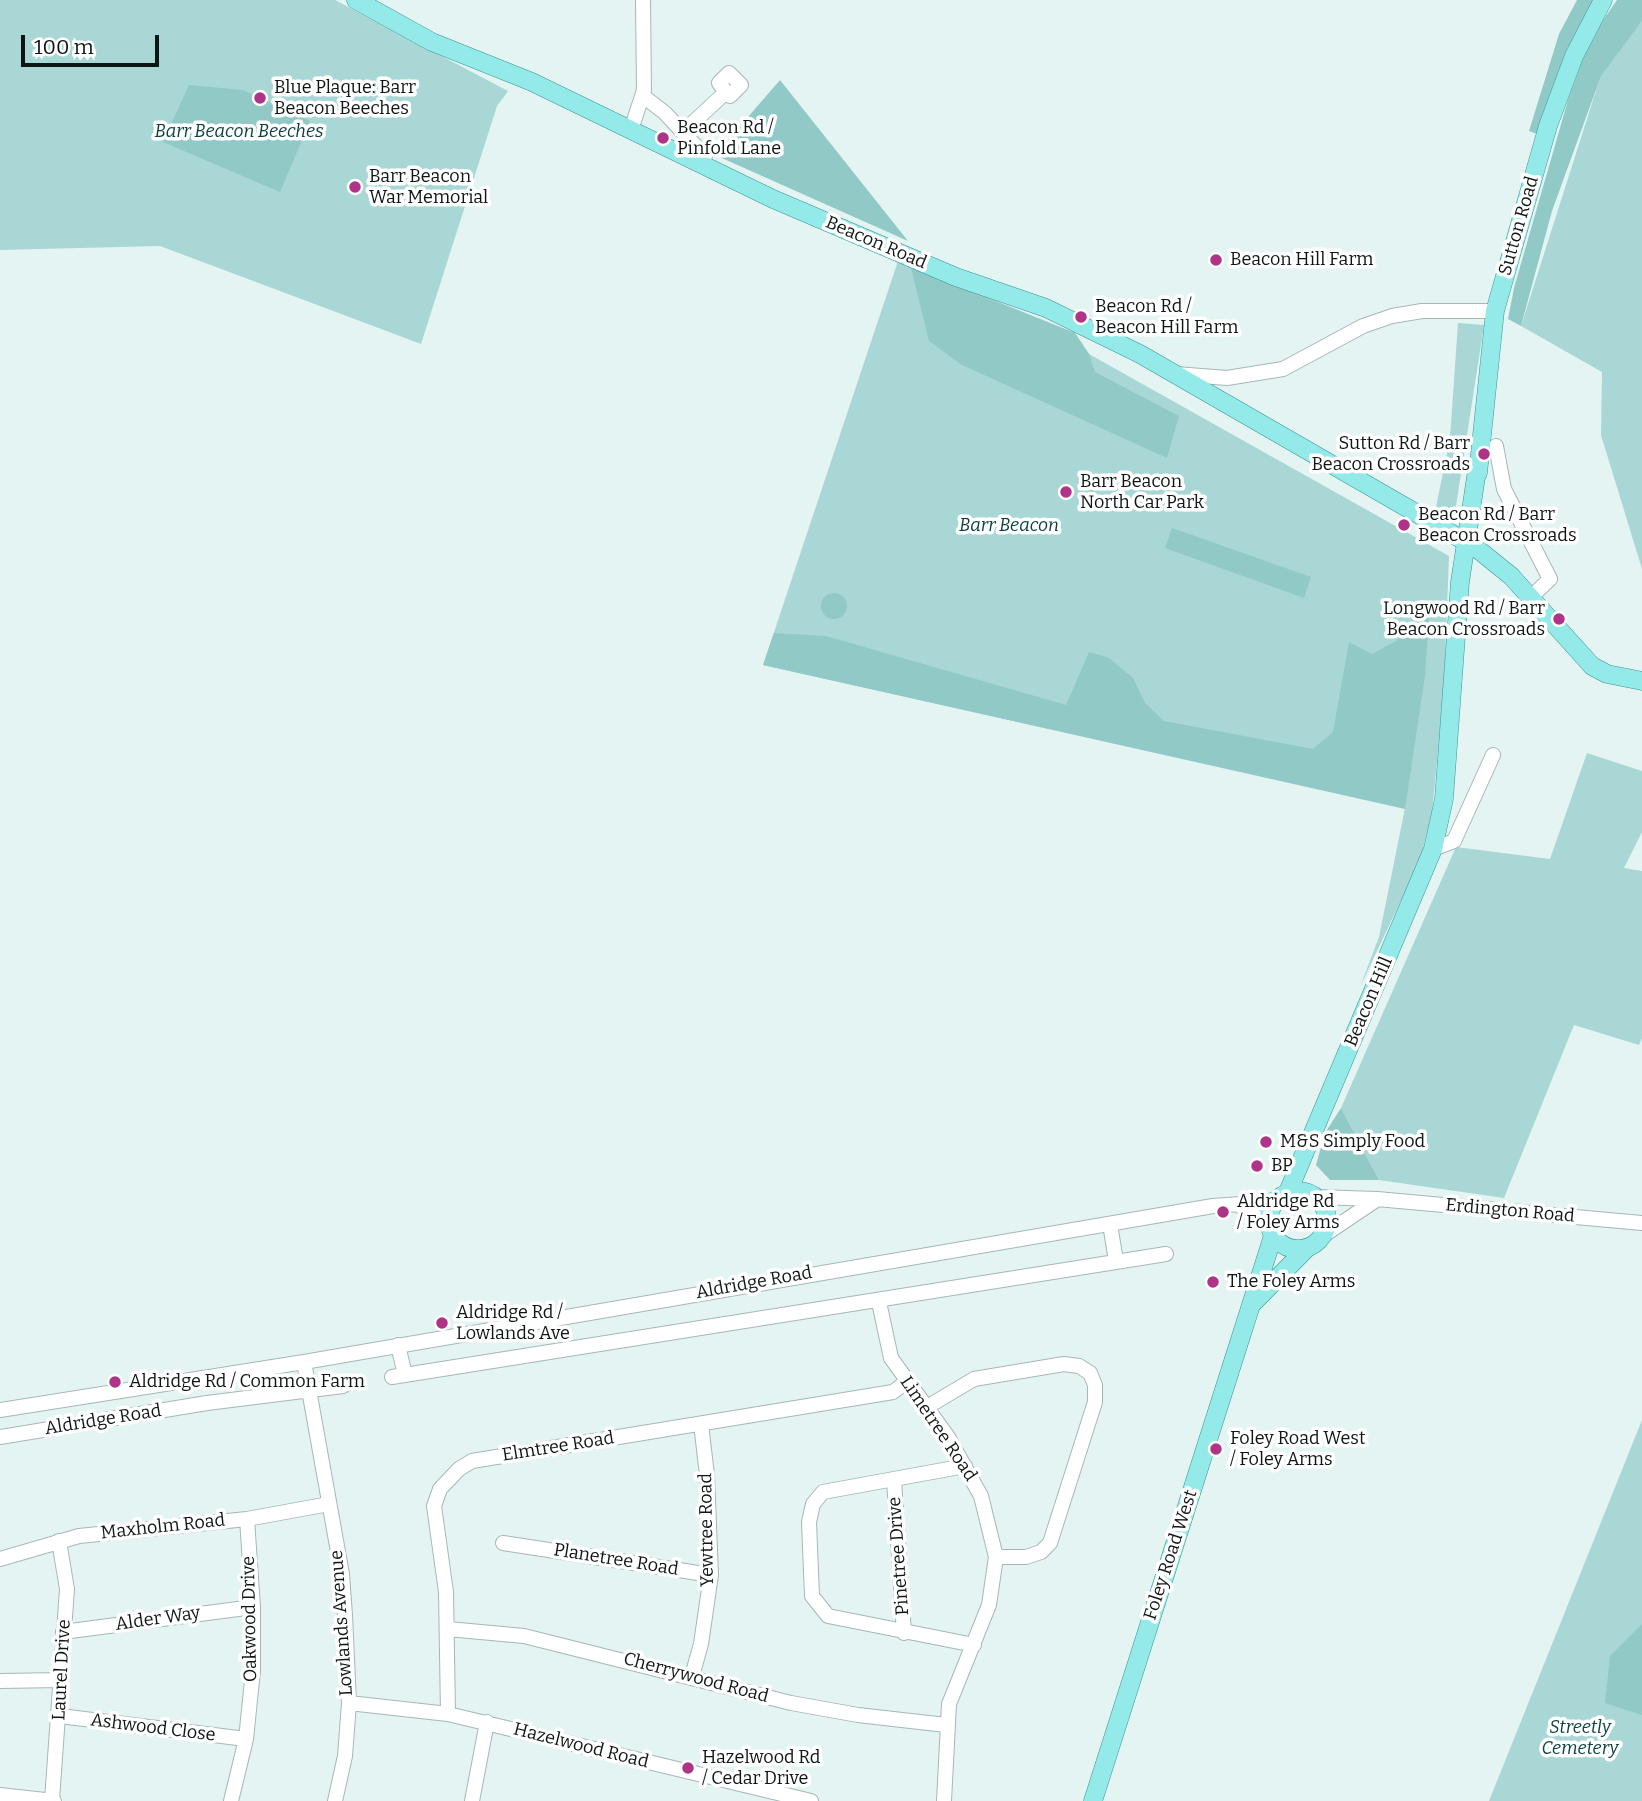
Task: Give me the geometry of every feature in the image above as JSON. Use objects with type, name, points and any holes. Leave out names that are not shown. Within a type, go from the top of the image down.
[{"type":"main road","name":"Beacon Road","points":[[356,0],[432,42],[532,82],[773,200],[956,277],[1083,324],[1175,374],[1389,499],[1511,576],[1592,666],[1607,674],[1642,681]]},
{"type":"main road","name":"Sutton Road","points":[[1469,550],[1495,311],[1548,126],[1574,56],[1604,0]]},
{"type":"main road","name":"Beacon Hill","points":[[1284,1195],[1304,1155],[1433,849],[1444,799],[1456,643],[1469,550]]},
{"type":"main road","points":[[1304,1155],[1314,1195],[1326,1215],[1314,1242],[1284,1246],[1271,1230],[1272,1206],[1284,1195],[1314,1195]]},
{"type":"main road","name":"Foley Road West","points":[[1093,1801],[1249,1308],[1271,1230]]},
{"type":"main road","name":"Foley Road West","points":[[1249,1308],[1314,1242]]},
{"type":"street","points":[[631,130],[643,96],[643,0]]},
{"type":"street","points":[[684,131],[726,92]]},
{"type":"street","points":[[643,96],[684,131],[705,156]]},
{"type":"street","points":[[1175,374],[1227,378],[1283,369],[1363,326],[1392,316],[1422,311],[1495,311]]},
{"type":"street","points":[[1496,446],[1504,489],[1550,579],[1530,598]]},
{"type":"street","points":[[1433,849],[1454,841],[1493,755]]},
{"type":"street","name":"Aldridge Road","points":[[0,1410],[304,1362],[1213,1206],[1268,1202],[1284,1195]]},
{"type":"street","name":"Erdington Road","points":[[1314,1195],[1642,1223]]},
{"type":"street","points":[[1314,1242],[1377,1199]]},
{"type":"street","points":[[1240,1206],[1271,1230]]},
{"type":"street","points":[[1110,1224],[1116,1261]]},
{"type":"street","name":"Aldridge Road","points":[[398,1345],[398,1376],[879,1302],[1166,1254]]},
{"type":"street","name":"Limetree Road","points":[[879,1302],[891,1358],[927,1407],[981,1496],[996,1557],[989,1605],[956,1681],[946,1725],[944,1801]]},
{"type":"street","name":"Lowlands Avenue","points":[[304,1362],[342,1574],[349,1703],[345,1756],[335,1801]]},
{"type":"street","points":[[927,1407],[974,1379],[1064,1363],[1079,1366],[1090,1373],[1095,1385],[1095,1402],[1049,1543],[1041,1552],[1026,1557],[996,1557]]},
{"type":"street","points":[[201,1378],[207,1404]]},
{"type":"street","name":"Elmtree Road","points":[[448,1714],[446,1592],[434,1506],[440,1489],[459,1469],[472,1461],[893,1392],[906,1381]]},
{"type":"street","name":"Aldridge Road","points":[[0,1437],[207,1404],[343,1386]]},
{"type":"street","name":"Yewtree Road","points":[[692,1676],[701,1644],[711,1575],[707,1475],[701,1424]]},
{"type":"street","points":[[965,1466],[823,1492],[813,1504],[809,1522],[812,1596],[828,1616],[904,1633],[974,1644]]},
{"type":"street","name":"Pinetree Drive","points":[[894,1480],[904,1633]]},
{"type":"street","name":"Maxholm Road","points":[[0,1559],[59,1541],[106,1532],[247,1519],[329,1504]]},
{"type":"street","name":"Oakwood Drive","points":[[231,1801],[246,1740],[253,1671],[253,1607],[247,1519]]},
{"type":"street","name":"Laurel Drive","points":[[53,1801],[66,1589],[59,1541]]},
{"type":"street","name":"Planetree Road","points":[[503,1543],[521,1541],[711,1575]]},
{"type":"street","name":"Alder Way","points":[[63,1632],[253,1607]]},
{"type":"street","name":"Cherrywood Road","points":[[448,1629],[524,1636],[791,1703],[845,1713],[946,1725]]},
{"type":"street","points":[[0,1681],[61,1679]]},
{"type":"street","name":"Hazelwood Road","points":[[349,1703],[448,1714],[488,1722],[784,1798],[811,1801]]},
{"type":"street","name":"Ashwood Close","points":[[60,1716],[246,1740]]},
{"type":"street","points":[[472,1801],[488,1722]]},
{"type":"street","points":[[0,1795],[53,1801]]},
{"type":"green space","points":[[0,0],[335,0],[508,91],[497,106],[421,344],[160,246],[0,250]]},
{"type":"green space","points":[[1577,0],[1595,0],[1566,54],[1537,134],[1529,131],[1559,34]]},
{"type":"green space","points":[[1617,0],[1642,0],[1642,21],[1601,76],[1552,211],[1521,326],[1508,319],[1514,288],[1568,100],[1590,39]]},
{"type":"green space","points":[[1642,21],[1642,569],[1601,435],[1602,372],[1521,326],[1601,75]]},
{"type":"green space","points":[[780,80],[908,241],[715,155]]},
{"type":"green space","name":"Barr Beacon Beeches","points":[[189,85],[243,90],[310,121],[280,192],[163,142]]},
{"type":"green space","name":"Barr Beacon","points":[[898,261],[1075,333],[1089,354],[1449,556],[1444,687],[1432,813],[1420,860],[1360,987],[1379,937],[1405,808],[763,665]]},
{"type":"green space","points":[[911,268],[1075,333],[1089,354],[1095,372],[1179,416],[1167,458],[962,365],[929,341]]},
{"type":"green space","points":[[1458,323],[1484,325],[1454,519],[1435,512],[1450,438]]},
{"type":"green space","points":[[1172,528],[1311,577],[1304,598],[1165,548]]},
{"type":"green space","points":[[834,593],[843,597],[847,606],[843,615],[834,619],[825,615],[821,606],[825,597]]},
{"type":"green space","points":[[1429,614],[1425,676],[1405,809],[763,665],[774,633],[826,636],[1066,705],[1089,652],[1109,658],[1133,678],[1145,703],[1164,721],[1313,749],[1333,732],[1349,642],[1372,654],[1396,641]]},
{"type":"green space","points":[[1587,753],[1642,771],[1642,832],[1624,868],[1642,871],[1642,1038],[1639,1045],[1574,1025],[1504,1198],[1379,1180],[1341,1108],[1456,847],[1550,859]]},
{"type":"green space","points":[[1341,1108],[1379,1180],[1330,1180],[1316,1165],[1325,1133]]},
{"type":"green space","name":"Streetly Cemetery","points":[[1642,1420],[1642,1801],[1489,1801]]},
{"type":"green space","points":[[1642,1624],[1642,1715],[1605,1703],[1610,1656]]},
{"type":"place","name":"Blue Plaque: Barr Beacon Beeches","points":[[260,98]]},
{"type":"place","name":"Beacon Rd / Pinfold Lane","points":[[663,138]]},
{"type":"place","name":"Barr Beacon War Memorial","points":[[355,187]]},
{"type":"place","name":"Beacon Hill Farm","points":[[1216,260]]},
{"type":"place","name":"Beacon Rd / Beacon Hill Farm","points":[[1081,317]]},
{"type":"place","name":"Sutton Rd / Barr Beacon Crossroads","points":[[1484,454]]},
{"type":"place","name":"Barr Beacon North Car Park","points":[[1066,492]]},
{"type":"place","name":"Beacon Rd / Barr Beacon Crossroads","points":[[1404,525]]},
{"type":"place","name":"Longwood Rd / Barr Beacon Crossroads","points":[[1559,619]]},
{"type":"place","name":"M&S Simply Food","points":[[1266,1142]]},
{"type":"place","name":"BP","points":[[1257,1166]]},
{"type":"place","name":"Aldridge Rd / Foley Arms","points":[[1223,1212]]},
{"type":"place","name":"The Foley Arms","points":[[1213,1282]]},
{"type":"place","name":"Aldridge Rd / Lowlands Ave","points":[[442,1323]]},
{"type":"place","name":"Aldridge Rd / Common Farm","points":[[115,1382]]},
{"type":"place","name":"Foley Road West / Foley Arms","points":[[1216,1449]]},
{"type":"place","name":"Hazelwood Rd / Cedar Drive","points":[[688,1768]]}]
